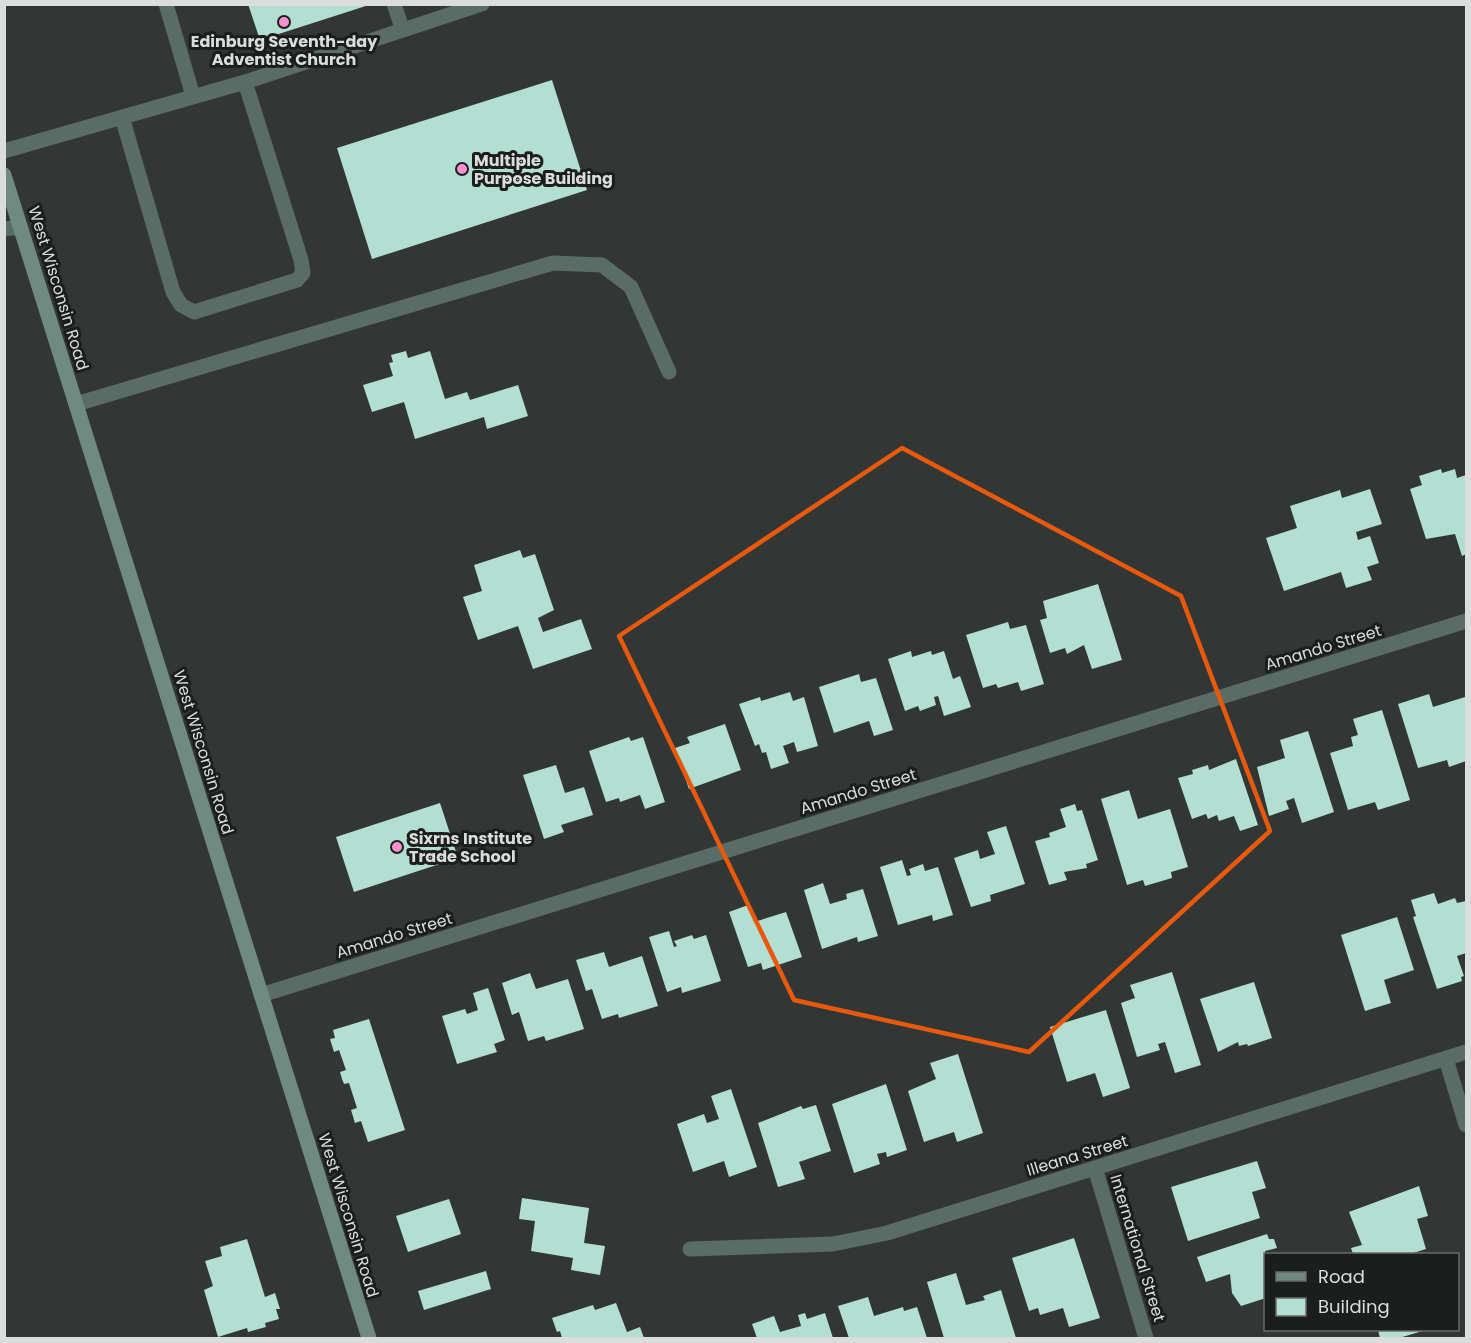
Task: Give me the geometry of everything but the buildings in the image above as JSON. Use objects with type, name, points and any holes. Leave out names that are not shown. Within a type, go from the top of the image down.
[{"type":"street","points":[[165,4],[194,96]]},
{"type":"street","points":[[394,4],[402,28]]},
{"type":"street","points":[[4,151],[245,82],[402,28],[482,4]]},
{"type":"street","points":[[122,117],[173,292],[181,305],[194,312],[297,280],[303,273],[301,260],[245,82]]},
{"type":"street","name":"West Wisconsin Road","points":[[4,176],[369,1338]]},
{"type":"street","points":[[4,229],[20,227]]},
{"type":"street","points":[[76,404],[553,263],[602,265],[631,287],[669,372]]},
{"type":"street","name":"Amando Street","points":[[261,995],[1467,621]]},
{"type":"street","name":"Illeana Street","points":[[690,1249],[833,1244],[887,1233],[1467,1052]]},
{"type":"street","points":[[1446,1059],[1467,1125]]},
{"type":"street","name":"International Street","points":[[1095,1168],[1146,1338]]},
{"type":"highlighted area","points":[[902,448],[1181,596],[1270,831],[1029,1052],[794,1000],[619,636]]},
{"type":"place","name":"Edinburg Seventh-day Adventist Church","points":[[284,22]]},
{"type":"place","name":"Multiple Purpose Building","points":[[462,169]]},
{"type":"place","name":"Sixrns Institute Trade School","points":[[397,847]]}]
